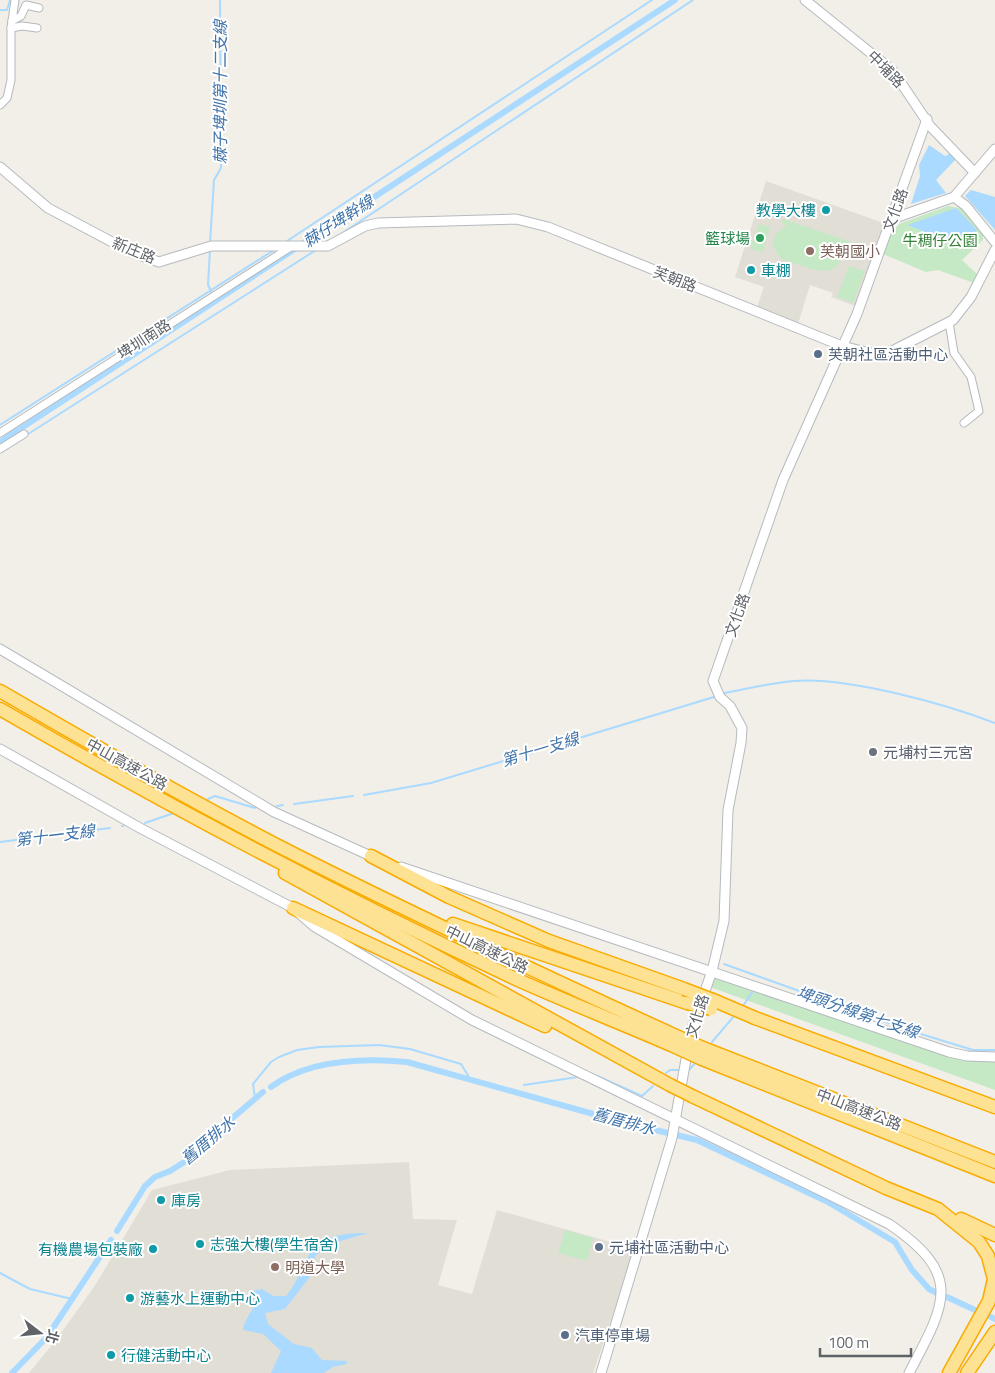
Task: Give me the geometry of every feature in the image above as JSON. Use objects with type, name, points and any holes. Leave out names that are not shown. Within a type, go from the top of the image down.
[{"type":"highway","name":"中山高速公路","points":[[0,691],[151,778],[296,855],[672,1039],[995,1176]]},
{"type":"highway","name":"中山高速公路","points":[[0,709],[144,792],[329,887],[517,979],[672,1039]]},
{"type":"highway","points":[[144,792],[322,895],[670,1085],[886,1188],[995,1235]]},
{"type":"highway","points":[[296,855],[421,913],[687,1003],[712,1005],[755,1018],[995,1107]]},
{"type":"highway","points":[[371,856],[449,897],[549,941],[684,989],[712,1005]]},
{"type":"highway","points":[[293,908],[634,1066]]},
{"type":"highway","name":"中山高速公路","points":[[702,1053],[995,1162]]},
{"type":"highway","points":[[938,1209],[979,1242],[988,1256],[994,1278],[989,1301],[981,1319],[949,1373]]},
{"type":"highway","points":[[967,1373],[995,1332]]},
{"type":"street","points":[[0,105],[7,98],[12,80],[12,24],[15,0]]},
{"type":"street","name":"中埔路","points":[[805,0],[893,71],[930,126],[975,173]]},
{"type":"street","points":[[12,24],[21,16],[26,5],[38,8]]},
{"type":"street","points":[[12,24],[37,28]]},
{"type":"street","name":"文化路","points":[[601,1373],[672,1136],[691,1031],[712,971],[724,920],[728,810],[741,743],[742,728],[730,706],[720,697],[714,681],[783,480],[857,314],[927,119]]},
{"type":"street","points":[[892,219],[954,197],[995,149]]},
{"type":"street","name":"新庄路","points":[[0,167],[48,208],[131,252],[159,262],[211,246],[288,248],[310,246]]},
{"type":"street","points":[[954,197],[966,206],[995,242]]},
{"type":"street","name":"芙朝路","points":[[310,246],[328,246],[365,226],[378,223],[516,219],[533,222],[842,346],[882,354],[894,350],[949,322],[964,309],[995,250]]},
{"type":"street","name":"埤圳南路","points":[[0,433],[288,248]]},
{"type":"street","points":[[949,322],[954,353],[971,377],[979,411],[964,423]]},
{"type":"street","points":[[0,449],[24,434]]},
{"type":"street","points":[[0,649],[274,812],[371,856],[584,930],[712,971],[949,1052],[967,1056],[995,1057]]},
{"type":"street","points":[[0,749],[140,828],[293,908],[315,927],[472,1020],[675,1123],[888,1224],[909,1238],[925,1253],[936,1268],[942,1294],[934,1326],[909,1373]]},
{"type":"shaded area","name":"芙朝國小","points":[[766,181],[886,224],[855,306],[831,297],[833,293],[810,285],[798,324],[757,307],[764,287],[735,277]]},
{"type":"shaded area","name":"明道大學","points":[[409,1162],[413,1219],[457,1220],[438,1285],[472,1294],[497,1210],[635,1249],[593,1373],[29,1373],[56,1340],[96,1284],[152,1190],[230,1170]]},
{"type":"green space","name":"牛稠仔公園","points":[[948,206],[965,209],[983,235],[983,240],[962,260],[978,275],[974,283],[938,270],[926,272],[883,254],[888,239],[899,224]]},
{"type":"green space","points":[[783,219],[851,242],[849,248],[839,245],[840,258],[837,267],[821,271],[780,258],[772,244],[776,234],[787,225],[782,223]]},
{"type":"green space","name":"籃球場","points":[[759,224],[770,227],[763,252],[750,249]]},
{"type":"green space","points":[[849,266],[865,271],[853,303],[837,297]]},
{"type":"green space","points":[[714,975],[839,1017],[929,1050],[958,1057],[995,1061],[995,1090],[710,987]]},
{"type":"green space","points":[[565,1230],[593,1238],[587,1261],[558,1253]]},
{"type":"water","points":[[929,145],[945,156],[951,153],[956,159],[936,180],[946,193],[911,204],[920,176],[919,165]]},
{"type":"water","points":[[971,190],[995,197],[995,230],[965,196]]},
{"type":"water","points":[[956,208],[977,230],[961,247],[908,225]]},
{"type":"water","points":[[368,1233],[334,1243],[315,1256],[309,1278],[285,1309],[265,1313],[268,1324],[294,1344],[312,1348],[322,1360],[347,1361],[347,1364],[333,1367],[324,1373],[271,1373],[281,1351],[263,1334],[243,1330],[244,1324],[255,1304],[252,1296],[253,1291],[262,1289],[273,1296],[286,1296],[309,1255],[320,1243],[343,1234]]},
{"type":"waterway","points":[[0,10],[7,10],[10,0]]},
{"type":"waterway","name":"棘子埤圳第十二支線","points":[[210,243],[214,180],[221,168],[220,0]]},
{"type":"waterway","points":[[284,243],[652,0]]},
{"type":"waterway","name":"棘仔埤幹線","points":[[0,442],[675,0]]},
{"type":"waterway","points":[[335,238],[693,0]]},
{"type":"waterway","name":"棘子埤圳第十二支線","points":[[210,250],[208,285],[213,295]]},
{"type":"waterway","points":[[0,425],[274,250]]},
{"type":"waterway","points":[[25,436],[316,250]]},
{"type":"waterway","name":"第十一支線","points":[[724,693],[793,681],[840,683],[923,700],[995,723]]},
{"type":"waterway","name":"第十一支線","points":[[364,795],[431,783],[714,697]]},
{"type":"waterway","name":"第十一支線","points":[[208,799],[215,796],[255,808]]},
{"type":"waterway","name":"第十一支線","points":[[294,804],[353,796]]},
{"type":"waterway","name":"第十一支線","points":[[277,806],[283,805]]},
{"type":"waterway","name":"第十一支線","points":[[145,823],[174,813]]},
{"type":"waterway","name":"第十一支線","points":[[0,842],[110,828]]},
{"type":"waterway","name":"埤頭分線第七支線","points":[[724,964],[911,1031],[973,1050],[995,1050]]},
{"type":"waterway","points":[[743,1006],[753,991]]},
{"type":"waterway","points":[[712,1042],[734,1016]]},
{"type":"waterway","points":[[255,1098],[253,1084],[271,1062],[297,1050],[319,1047],[379,1045],[410,1049],[461,1064],[472,1082]]},
{"type":"waterway","name":"舊厝排水","points":[[271,1087],[286,1078],[319,1066],[372,1060],[407,1062],[622,1122],[697,1140],[828,1202],[895,1242],[912,1270],[929,1289],[937,1293]]},
{"type":"waterway","points":[[689,1070],[696,1062]]},
{"type":"waterway","points":[[666,1073],[670,1070],[679,1070]]},
{"type":"waterway","points":[[595,1075],[642,1096],[653,1086]]},
{"type":"waterway","points":[[524,1085],[578,1077]]},
{"type":"waterway","name":"舊厝排水","points":[[502,1090],[508,1089]]},
{"type":"waterway","name":"舊厝排水","points":[[117,1231],[145,1186],[155,1177],[170,1171],[189,1159],[203,1143],[263,1092]]},
{"type":"waterway","name":"舊厝排水","points":[[12,1373],[47,1337],[111,1240]]},
{"type":"waterway","points":[[0,1273],[30,1289],[72,1299]]},
{"type":"waterway","name":"舊厝排水","points":[[947,1297],[975,1310]]},
{"type":"waterway","name":"舊厝排水","points":[[991,1317],[995,1319]]},
{"type":"place","name":"教學大樓","points":[[826,210]]},
{"type":"place","name":"籃球場","points":[[760,238]]},
{"type":"place","name":"芙朝國小","points":[[810,251]]},
{"type":"place","name":"車棚","points":[[751,270]]},
{"type":"place","name":"芙朝社區活動中心","points":[[818,354]]},
{"type":"place","name":"元埔村三元宮","points":[[873,752]]},
{"type":"place","name":"庫房","points":[[161,1200]]},
{"type":"place","name":"志強大樓(學生宿舍)","points":[[200,1244]]},
{"type":"place","name":"元埔社區活動中心","points":[[599,1247]]},
{"type":"place","name":"有機農場包裝廠","points":[[153,1249]]},
{"type":"place","name":"明道大學","points":[[275,1267]]},
{"type":"place","name":"游藝水上運動中心","points":[[130,1298]]},
{"type":"place","name":"汽車停車場","points":[[565,1335]]},
{"type":"place","name":"行健活動中心","points":[[111,1355]]}]
